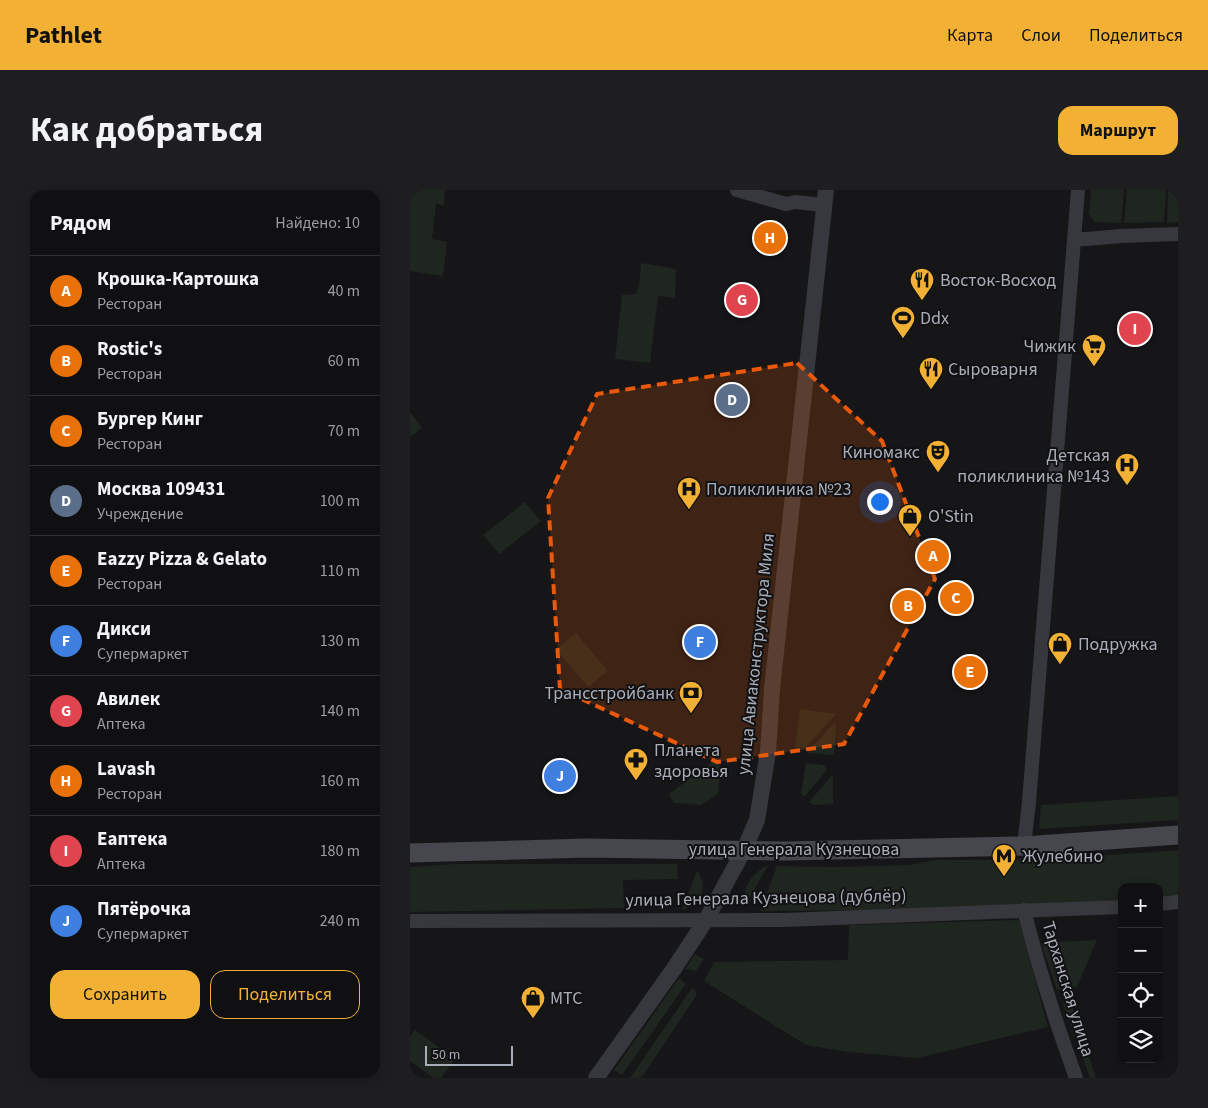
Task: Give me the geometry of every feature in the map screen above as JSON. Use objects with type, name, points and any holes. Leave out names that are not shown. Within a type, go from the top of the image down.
[{"type":"main road","name":"улица Генерала Кузнецова","points":[[410,853],[587,848],[744,850],[1024,846],[1178,835]]},
{"type":"street","points":[[738,190],[786,204],[825,198]]},
{"type":"street","points":[[1024,846],[1078,190]]},
{"type":"street","name":"улица Авиаконструктора Миля","points":[[596,1078],[706,920],[744,850],[757,820],[768,752],[772,689],[825,198]]},
{"type":"street","points":[[1074,240],[1178,234]]},
{"type":"street","points":[[1163,904],[1178,902]]},
{"type":"street","name":"улица Генерала Кузнецова (дублёр)","points":[[410,921],[785,920],[1118,907]]},
{"type":"street","name":"Тарханская улица","points":[[1024,910],[1061,1038],[1076,1078]]},
{"type":"highlighted area","points":[[797,363],[882,441],[935,579],[844,744],[717,762],[560,689],[548,498],[597,394]]},
{"type":"shaded area","points":[[410,190],[445,190],[444,205],[436,204],[432,239],[447,242],[443,276],[410,271]]},
{"type":"shaded area","points":[[1091,190],[1124,190],[1121,223],[1094,222],[1089,213]]},
{"type":"shaded area","points":[[1127,190],[1166,190],[1164,222],[1124,223]]},
{"type":"shaded area","points":[[1168,190],[1178,190],[1178,222],[1167,223]]},
{"type":"shaded area","points":[[641,263],[676,269],[675,298],[658,296],[650,363],[615,359],[622,295],[635,294],[639,286]]},
{"type":"shaded area","points":[[410,412],[422,428],[410,437]]},
{"type":"shaded area","points":[[525,502],[541,521],[499,554],[483,535]]},
{"type":"shaded area","points":[[576,633],[608,671],[588,687],[556,649]]},
{"type":"shaded area","points":[[800,709],[836,714],[805,748],[795,747]]},
{"type":"shaded area","points":[[836,721],[834,755],[807,753]]},
{"type":"shaded area","points":[[717,758],[721,765],[718,794],[701,805],[674,803],[669,794]]},
{"type":"shaded area","points":[[806,763],[824,765],[827,770],[804,797],[801,793]]},
{"type":"shaded area","points":[[833,774],[833,804],[813,805],[809,802]]},
{"type":"shaded area","points":[[1178,796],[1178,820],[1039,829],[1041,805]]},
{"type":"shaded area","points":[[1178,850],[1178,896],[1163,898],[1163,883],[1118,883],[1118,900],[903,910],[760,911],[777,866],[909,865],[935,860],[1004,860]]},
{"type":"shaded area","points":[[455,864],[677,864],[678,879],[623,880],[624,908],[410,912],[410,867]]},
{"type":"shaded area","points":[[768,865],[747,903],[745,892],[747,886],[758,871]]},
{"type":"shaded area","points":[[697,871],[703,883],[701,895],[694,904],[682,910]]},
{"type":"shaded area","points":[[1019,920],[1048,1027],[917,1058],[849,1052],[806,1045],[704,981],[714,962],[848,960],[849,925]]},
{"type":"shaded area","points":[[1097,940],[1077,987],[1057,990],[1041,943]]},
{"type":"shaded area","points":[[695,954],[704,959],[696,971],[685,969]]},
{"type":"shaded area","points":[[679,978],[686,984],[622,1075],[614,1070]]},
{"type":"shaded area","points":[[692,988],[696,992],[696,996],[644,1074],[639,1078],[630,1078]]},
{"type":"shaded area","points":[[1070,999],[1096,1078],[1090,1078],[1063,1004]]},
{"type":"shaded area","points":[[415,1030],[455,1059],[441,1078],[434,1078],[410,1061],[410,1037]]},
{"type":"place","name":"Lavash","points":[[770,238]]},
{"type":"place","name":"Авилек","points":[[742,300]]},
{"type":"place","name":"Восток-Восход","points":[[922,301]]},
{"type":"place","name":"Еаптека","points":[[1135,329]]},
{"type":"place","name":"Ddx","points":[[903,339]]},
{"type":"place","name":"Чижик","points":[[1094,367]]},
{"type":"place","name":"Сыроварня","points":[[931,390]]},
{"type":"place","name":"Москва 109431","points":[[732,400]]},
{"type":"place","name":"Киномакс","points":[[938,473]]},
{"type":"place","name":"Детская поликлиника №143","points":[[1127,486]]},
{"type":"place","name":"Поликлиника №23","points":[[689,510]]},
{"type":"place","name":"O'Stin","points":[[910,537]]},
{"type":"place","name":"Крошка-Картошка","points":[[933,556]]},
{"type":"place","name":"Бургер Кинг","points":[[956,598]]},
{"type":"place","name":"Rostic's","points":[[908,606]]},
{"type":"place","name":"Дикси","points":[[700,642]]},
{"type":"place","name":"Подружка","points":[[1060,665]]},
{"type":"place","name":"Eazzy Pizza & Gelato","points":[[970,672]]},
{"type":"place","name":"Трансстройбанк","points":[[691,714]]},
{"type":"place","name":"Пятёрочка","points":[[560,776]]},
{"type":"place","name":"Планета здоровья","points":[[636,781]]},
{"type":"place","name":"Жулебино","points":[[1004,877]]},
{"type":"place","name":"МТС","points":[[533,1019]]}]
